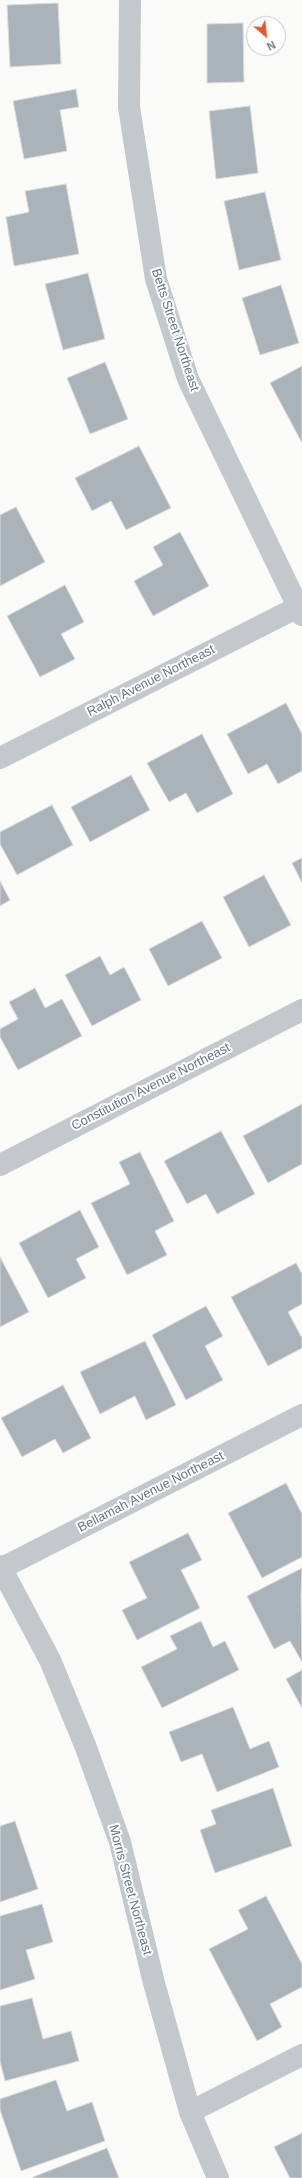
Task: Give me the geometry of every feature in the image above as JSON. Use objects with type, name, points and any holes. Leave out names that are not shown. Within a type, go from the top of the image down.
[{"type":"street","name":"Betts Street Northeast","points":[[130,0],[129,107],[156,279],[188,379],[301,609]]},
{"type":"street","name":"Ralph Avenue Northeast","points":[[0,758],[301,609]]},
{"type":"street","name":"Constitution Avenue Northeast","points":[[0,1165],[302,1010]]},
{"type":"street","name":"Bellamah Avenue Northeast","points":[[0,1568],[302,1415]]},
{"type":"street","name":"Morris Street Northeast","points":[[0,1568],[50,1660],[86,1745],[120,1842],[154,1983],[190,2112],[218,2178]]},
{"type":"street","points":[[190,2112],[302,2056]]},
{"type":"building","points":[[58,3],[61,64],[10,67],[7,5]]},
{"type":"building","points":[[243,23],[244,82],[207,83],[207,24]]},
{"type":"building","points":[[76,89],[79,107],[60,110],[67,151],[24,159],[13,101]]},
{"type":"building","points":[[250,106],[258,173],[216,179],[209,111]]},
{"type":"building","points":[[66,184],[79,254],[14,266],[6,217],[29,212],[25,191]]},
{"type":"building","points":[[265,192],[281,260],[239,270],[224,201]]},
{"type":"building","points":[[88,273],[105,339],[63,350],[45,284]]},
{"type":"building","points":[[281,285],[299,343],[260,355],[242,298]]},
{"type":"building","points":[[105,362],[128,419],[90,434],[67,378]]},
{"type":"building","points":[[302,366],[302,443],[270,383]]},
{"type":"building","points":[[139,446],[171,508],[126,530],[111,501],[92,511],[75,478]]},
{"type":"building","points":[[16,507],[45,562],[0,586],[0,515]]},
{"type":"building","points":[[180,532],[209,586],[153,616],[134,581],[163,565],[153,547]]},
{"type":"building","points":[[65,585],[84,622],[61,634],[75,659],[40,677],[7,616]]},
{"type":"building","points":[[286,703],[302,734],[302,771],[278,784],[267,764],[248,774],[227,734]]},
{"type":"building","points":[[202,734],[233,794],[197,813],[186,793],[169,802],[147,763]]},
{"type":"building","points":[[131,775],[150,810],[90,842],[71,807]]},
{"type":"building","points":[[52,805],[73,845],[17,875],[0,844],[0,832]]},
{"type":"building","points":[[302,858],[302,883],[292,863]]},
{"type":"building","points":[[264,875],[291,925],[249,947],[223,897]]},
{"type":"building","points":[[0,881],[10,900],[0,906]]},
{"type":"building","points":[[202,921],[222,958],[168,986],[149,949]]},
{"type":"building","points":[[100,956],[110,975],[124,967],[141,1000],[92,1026],[65,975]]},
{"type":"building","points":[[35,988],[45,1008],[62,999],[82,1036],[18,1070],[0,1037],[0,1029],[18,1019],[9,1002]]},
{"type":"building","points":[[302,1104],[302,1164],[268,1183],[243,1136]]},
{"type":"building","points":[[221,1131],[255,1194],[217,1214],[206,1194],[187,1204],[164,1161]]},
{"type":"building","points":[[140,1152],[174,1221],[155,1231],[167,1255],[127,1275],[91,1203],[130,1184],[119,1162]]},
{"type":"building","points":[[80,1210],[99,1247],[76,1259],[86,1278],[48,1298],[19,1243]]},
{"type":"building","points":[[0,1257],[29,1312],[0,1327]]},
{"type":"building","points":[[296,1263],[302,1274],[302,1304],[288,1312],[302,1338],[302,1348],[268,1366],[231,1297]]},
{"type":"building","points":[[206,1306],[223,1336],[205,1346],[223,1380],[186,1400],[152,1335]]},
{"type":"building","points":[[145,1341],[176,1405],[146,1420],[135,1396],[100,1414],[80,1372]]},
{"type":"building","points":[[63,1385],[91,1438],[63,1453],[55,1439],[22,1457],[1,1418]]},
{"type":"building","points":[[286,1483],[302,1514],[302,1557],[262,1578],[228,1513]]},
{"type":"building","points":[[188,1533],[202,1560],[181,1570],[200,1608],[137,1640],[122,1610],[147,1598],[129,1562]]},
{"type":"building","points":[[302,1568],[302,1662],[290,1641],[274,1649],[247,1596]]},
{"type":"building","points":[[201,1621],[213,1647],[225,1641],[239,1670],[162,1708],[141,1667],[177,1649],[170,1636]]},
{"type":"building","points":[[302,1670],[302,1708],[286,1679]]},
{"type":"building","points":[[233,1707],[250,1749],[269,1741],[279,1767],[217,1792],[202,1754],[181,1762],[169,1732]]},
{"type":"building","points":[[273,1788],[292,1846],[215,1873],[200,1830],[216,1824],[211,1810]]},
{"type":"building","points":[[15,1821],[38,1889],[0,1902],[0,1826]]},
{"type":"building","points":[[266,1896],[302,1964],[302,1987],[270,2004],[282,2027],[257,2041],[209,1949],[248,1929],[238,1910]]},
{"type":"building","points":[[42,1904],[53,1942],[26,1950],[35,1979],[0,1990],[0,1916]]},
{"type":"building","points":[[32,1998],[43,2039],[71,2031],[79,2061],[5,2081],[0,2061],[0,2006]]},
{"type":"building","points":[[56,2080],[67,2111],[92,2102],[105,2141],[21,2171],[0,2110],[0,2099]]},
{"type":"building","points":[[302,2133],[302,2178],[290,2178],[274,2147]]},
{"type":"building","points":[[107,2148],[119,2178],[33,2178],[33,2177]]}]
